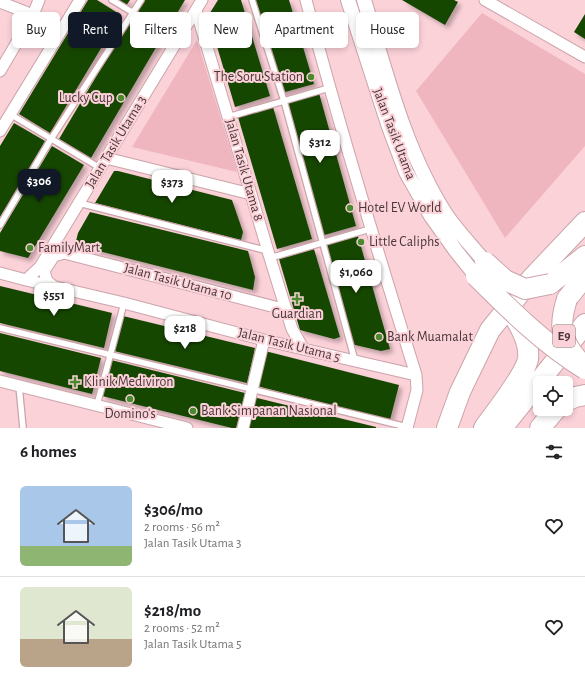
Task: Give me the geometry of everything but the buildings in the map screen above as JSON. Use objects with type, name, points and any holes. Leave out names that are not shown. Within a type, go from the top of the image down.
[{"type":"highway","points":[[447,428],[460,392],[490,330],[532,278],[585,222]]},
{"type":"highway","points":[[481,269],[525,289],[550,284],[582,262]]},
{"type":"highway","name":"E9","points":[[582,262],[562,313],[561,326],[565,341],[585,368]]},
{"type":"highway","points":[[481,269],[522,330],[527,346],[528,360],[520,377],[484,428]]},
{"type":"highway","points":[[512,313],[569,359],[585,368]]},
{"type":"highway","points":[[502,428],[585,324]]},
{"type":"highway","points":[[559,376],[585,343]]},
{"type":"highway","points":[[573,398],[585,395]]},
{"type":"highway","points":[[518,428],[533,409]]},
{"type":"highway","points":[[540,428],[550,416]]},
{"type":"street","points":[[34,12],[39,0]]},
{"type":"street","points":[[0,131],[80,0]]},
{"type":"street","name":"Jalan Tasik Utama 3","points":[[191,18],[202,0]]},
{"type":"street","points":[[306,0],[329,88],[370,229],[416,375],[417,390],[407,428]]},
{"type":"street","name":"Jalan Tasik Utama","points":[[348,0],[389,127],[406,172],[431,216],[456,251],[481,269]]},
{"type":"street","name":"Jalan Tasik Utama","points":[[364,0],[402,123],[420,167],[445,214],[481,269]]},
{"type":"street","points":[[485,0],[585,58]]},
{"type":"street","points":[[0,2],[25,12]]},
{"type":"street","name":"Jalan Tasik Utama 8","points":[[196,10],[268,255],[287,310],[292,330],[303,348]]},
{"type":"street","points":[[0,71],[14,48]]},
{"type":"street","name":"Jalan Tasik Utama 3","points":[[26,280],[40,267],[173,48]]},
{"type":"street","points":[[106,158],[251,194]]},
{"type":"street","points":[[63,230],[61,239],[68,254]]},
{"type":"street","points":[[53,286],[47,281],[44,271],[54,256],[64,253],[68,254]]},
{"type":"street","name":"Jalan Tasik Utama 10","points":[[68,254],[287,310]]},
{"type":"street","name":"Jalan Tasik Utama 5","points":[[0,273],[124,303],[264,340],[416,375]]},
{"type":"street","points":[[281,343],[292,330]]},
{"type":"street","points":[[243,428],[264,340]]},
{"type":"street","points":[[0,381],[187,428]]},
{"type":"lane","points":[[112,0],[131,12]]},
{"type":"lane","points":[[134,12],[141,0]]},
{"type":"lane","points":[[252,0],[284,101],[355,361]]},
{"type":"lane","points":[[0,225],[51,139],[130,18]]},
{"type":"lane","points":[[228,117],[329,88]]},
{"type":"lane","points":[[10,114],[100,168]]},
{"type":"lane","points":[[79,203],[268,255],[323,243],[370,229]]},
{"type":"lane","points":[[97,405],[124,303]]},
{"type":"lane","points":[[0,328],[407,428]]},
{"type":"lane","points":[[20,386],[23,428]]},
{"type":"shaded area","points":[[482,13],[585,74],[585,146],[505,238],[416,91]]},
{"type":"shaded area","points":[[197,40],[237,172],[132,147]]},
{"type":"place","name":"The Soru Station","points":[[311,77]]},
{"type":"place","name":"Lucky Cup","points":[[121,98]]},
{"type":"place","name":"Hotel EV World","points":[[350,208]]},
{"type":"place","name":"Little Caliphs","points":[[361,242]]},
{"type":"place","name":"FamilyMart","points":[[30,248]]},
{"type":"place","name":"Guardian","points":[[297,299]]},
{"type":"place","name":"Bank Muamalat","points":[[379,337]]},
{"type":"place","name":"Klinik Mediviron","points":[[75,382]]},
{"type":"place","name":"Domino's","points":[[130,399]]},
{"type":"place","name":"Bank Simpanan Nasional","points":[[193,411]]}]
